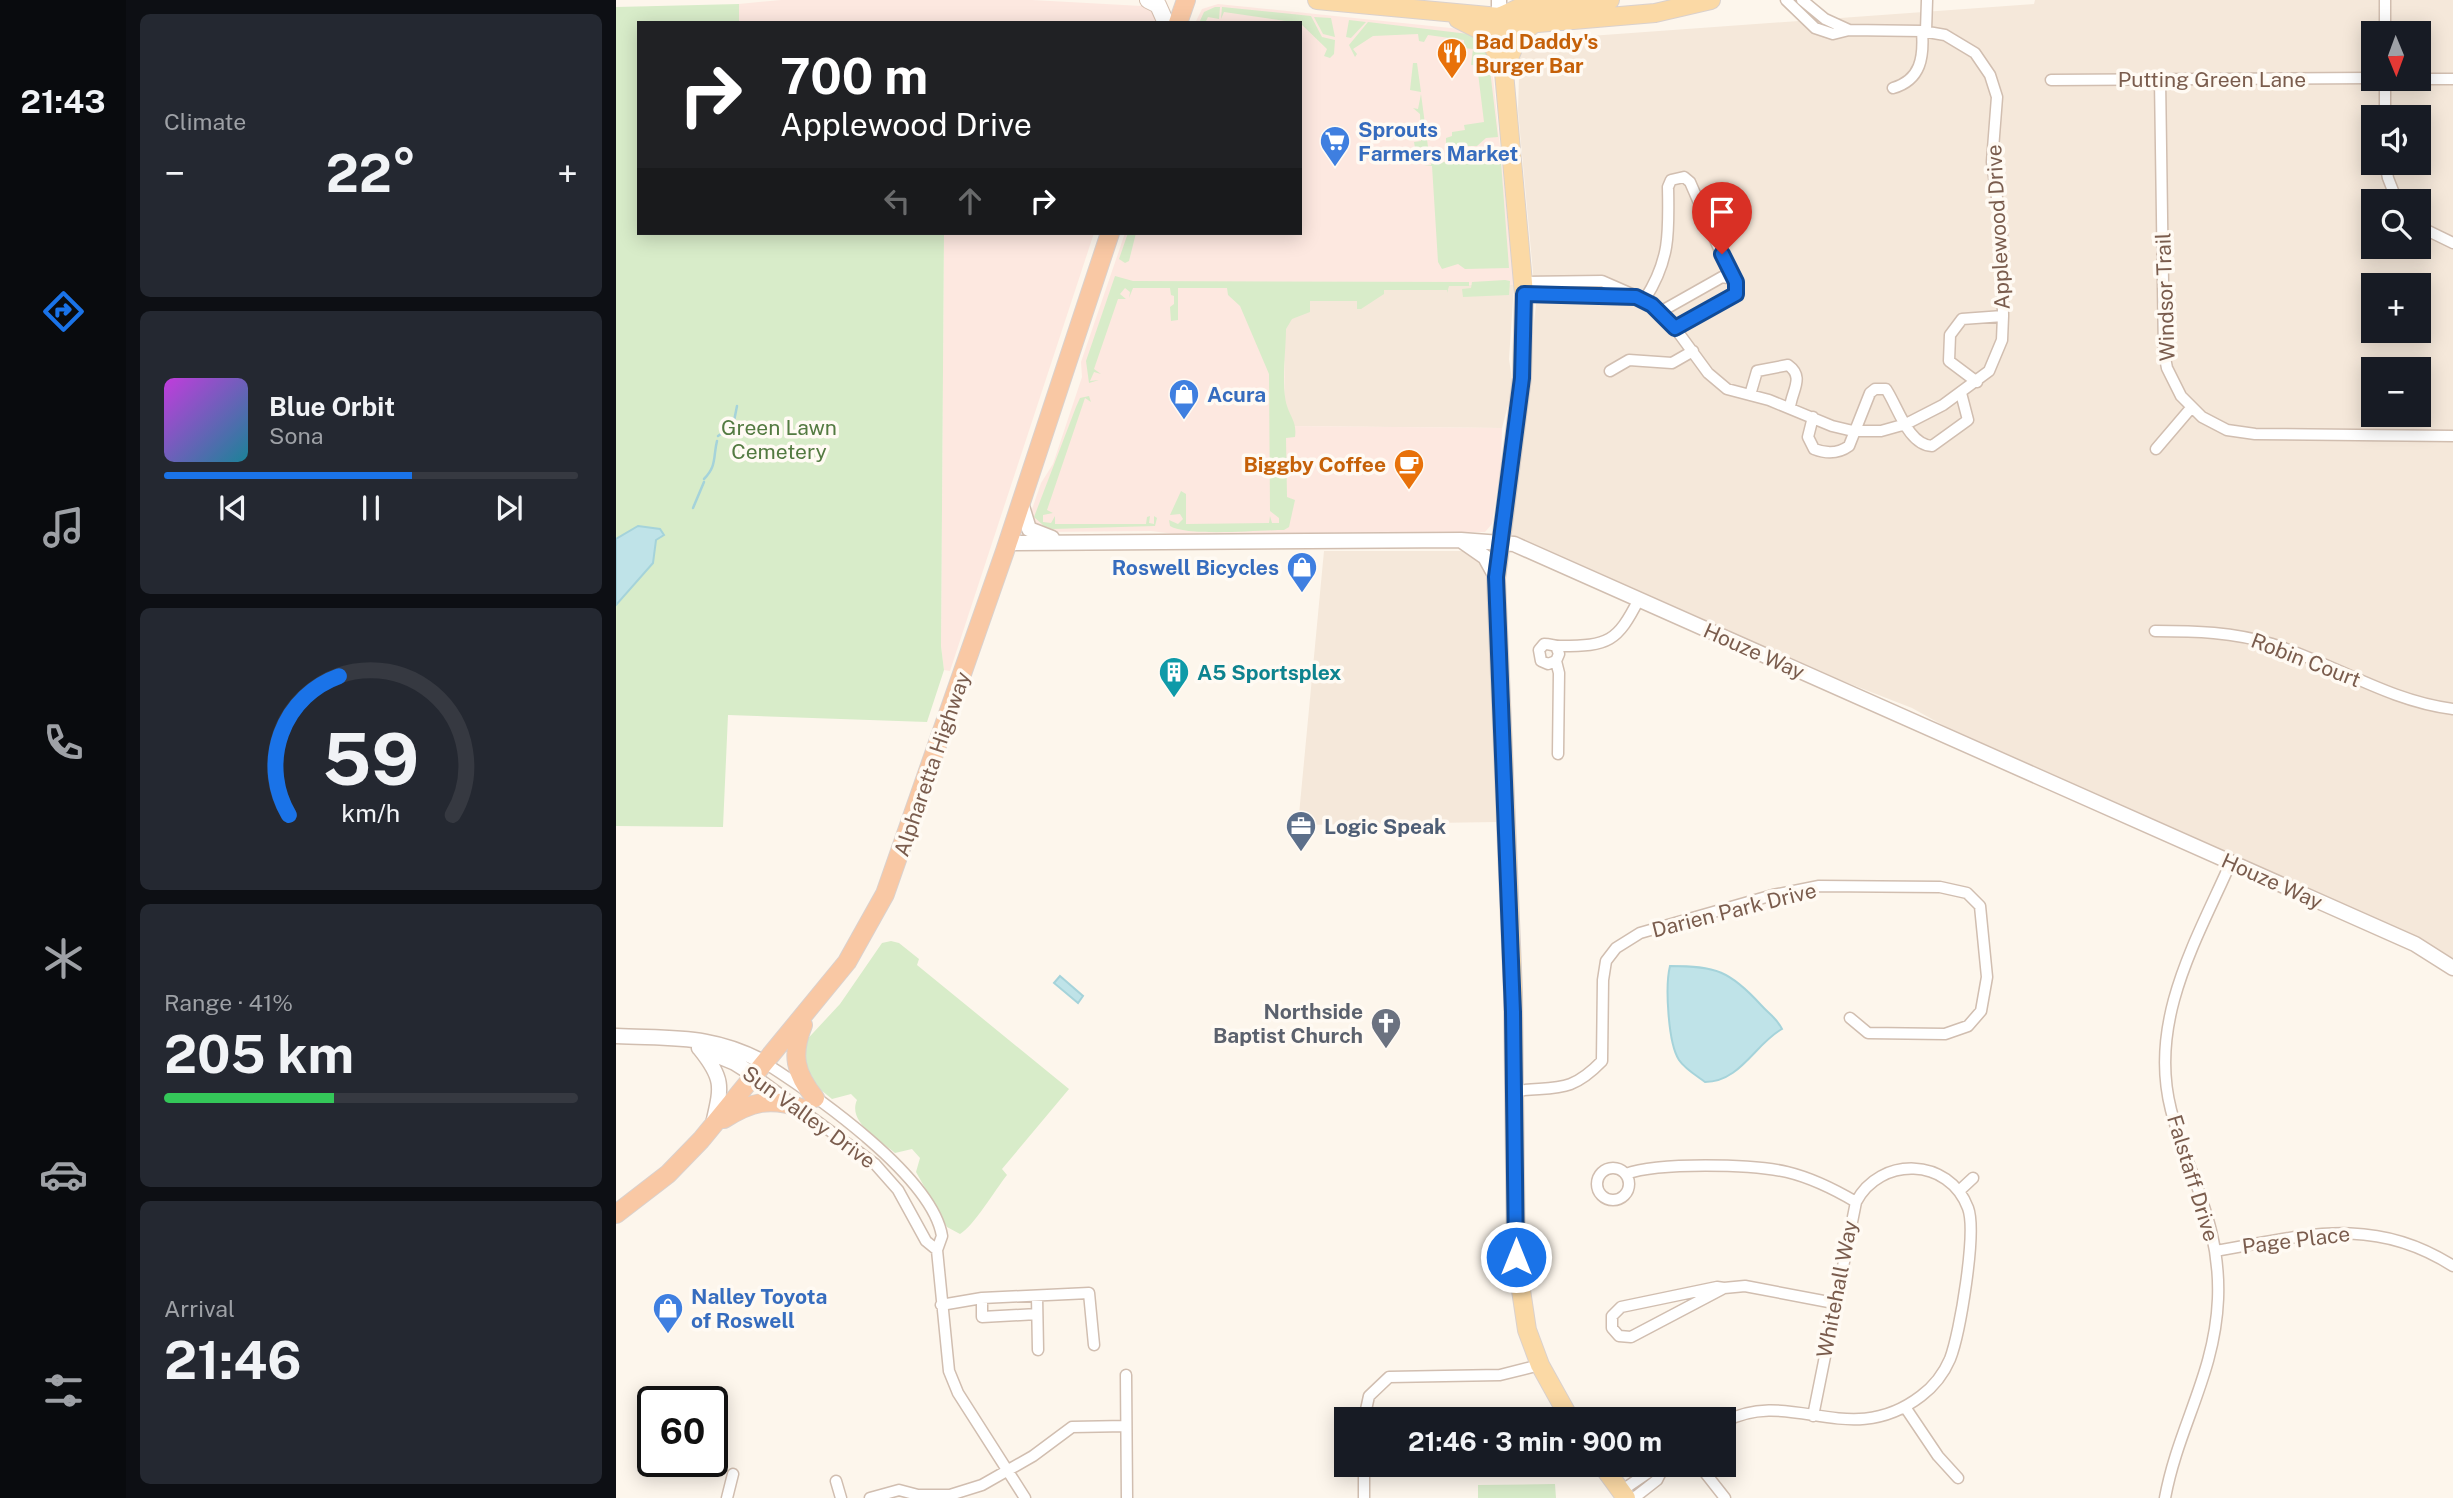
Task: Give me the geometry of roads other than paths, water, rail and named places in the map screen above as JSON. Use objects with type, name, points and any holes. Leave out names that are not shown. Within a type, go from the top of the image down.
[{"type":"highway","points":[[1179,21],[1186,0]]},
{"type":"highway","name":"Alpharetta Highway","points":[[616,1214],[676,1167],[712,1127],[847,962],[888,890],[1008,543],[1109,235]]},
{"type":"highway","points":[[712,1127],[757,1102],[808,1103],[794,1058],[799,1035],[817,1001]]},
{"type":"main road","points":[[1148,0],[1158,5],[1165,21]]},
{"type":"main road","points":[[1317,0],[1449,13],[1610,0]]},
{"type":"main road","points":[[1499,8],[1515,25],[1664,12],[1711,0]]},
{"type":"main road","points":[[1499,8],[1523,288],[1522,378],[1496,577],[1515,1091],[1516,1257],[1522,1307],[1540,1365],[1563,1407]]},
{"type":"main road","points":[[1449,13],[1486,33],[1503,71]]},
{"type":"main road","points":[[1503,71],[1519,34],[1534,24]]},
{"type":"main road","points":[[1612,1477],[1627,1496]]},
{"type":"street","name":"Applewood Drive","points":[[1523,288],[1602,281],[1616,284],[1660,312],[1721,385],[1790,407],[1832,426],[1853,431],[1881,431],[1906,424],[1961,393],[1989,371],[1999,354],[2003,316],[2002,234],[1993,162],[1998,110],[1995,87],[1983,63],[1966,46],[1945,35],[1924,31],[1849,30],[1833,34],[1815,28],[1786,0]]},
{"type":"street","name":"Applewood Drive","points":[[1802,0],[1825,19],[1849,30]]},
{"type":"street","points":[[1893,88],[1908,82],[1919,68],[1923,54],[1927,0]]},
{"type":"street","points":[[2385,0],[2385,21]]},
{"type":"street","name":"Putting Green Lane","points":[[2051,80],[2361,78]]},
{"type":"street","name":"Windsor Trail","points":[[2160,79],[2164,353],[2173,383],[2191,408],[2214,425],[2239,433],[2453,436]]},
{"type":"street","points":[[2431,79],[2453,79]]},
{"type":"street","points":[[1523,288],[1641,298],[1665,259],[1669,235],[1668,187],[1677,177],[1690,182],[1737,290],[1733,298],[1675,328]]},
{"type":"street","points":[[2431,232],[2453,243]]},
{"type":"street","points":[[1660,312],[1722,277],[1734,279]]},
{"type":"street","points":[[1977,382],[1949,361],[1950,335],[1962,319],[2003,316]]},
{"type":"street","points":[[1610,371],[1629,360],[1672,363],[1693,351]]},
{"type":"street","points":[[1750,395],[1757,371],[1788,365],[1795,370],[1798,378],[1790,407]]},
{"type":"street","points":[[1814,417],[1808,437],[1811,447],[1818,451],[1842,451],[1849,446],[1870,393],[1875,389],[1886,390],[1918,442],[1927,446],[1938,444],[1968,420],[1961,393]]},
{"type":"street","points":[[2156,449],[2191,408]]},
{"type":"street","points":[[1021,501],[1025,522],[1034,533],[1078,543]]},
{"type":"street","points":[[1461,540],[1485,557],[1496,577]]},
{"type":"street","name":"Houze Way","points":[[1008,543],[1499,541],[1538,554],[2416,944],[2453,968]]},
{"type":"street","points":[[1556,661],[1544,663],[1538,654],[1545,644],[1592,645],[1616,635],[1624,628],[1639,599]]},
{"type":"street","name":"Robin Court","points":[[2155,631],[2233,634],[2272,644],[2388,692],[2453,709]]},
{"type":"street","points":[[1556,646],[1559,654],[1556,661],[1559,673],[1558,754]]},
{"type":"street","name":"Falstaff Drive","points":[[2165,1498],[2170,1470],[2202,1387],[2213,1344],[2218,1299],[2216,1251],[2204,1198],[2171,1108],[2165,1050],[2168,1017],[2177,985],[2231,862]]},
{"type":"street","name":"Darien Park Drive","points":[[1515,1091],[1569,1087],[1588,1076],[1602,1061],[1603,980],[1606,961],[1616,948],[1640,933],[1773,895],[1819,886],[1940,887],[1967,893],[1980,906],[1987,977],[1981,1011],[1968,1026],[1945,1034],[1868,1033],[1850,1018]]},
{"type":"street","name":"Sun Valley Drive","points":[[616,1036],[714,1042],[760,1069],[886,1155],[912,1182],[940,1227],[942,1236],[937,1250],[949,1371],[958,1393],[1025,1498]]},
{"type":"street","name":"Sun Valley Drive","points":[[687,1040],[700,1049],[760,1069],[808,1103],[875,1164],[898,1191],[926,1241],[937,1250]]},
{"type":"street","points":[[700,1049],[721,1083],[720,1100],[712,1127]]},
{"type":"street","points":[[1626,1174],[1638,1170],[1679,1167],[1759,1168],[1787,1172],[1828,1186],[1856,1202]]},
{"type":"street","name":"Whitehall Way","points":[[1813,1416],[1856,1202],[1877,1177],[1906,1167],[1934,1172],[1959,1191]]},
{"type":"street","points":[[1736,1419],[1760,1410],[1867,1421],[1888,1416],[1905,1407],[1938,1379],[1956,1342],[1972,1230],[1969,1209],[1959,1191],[1973,1178]]},
{"type":"street","name":"Page Place","points":[[2216,1251],[2329,1232],[2358,1231],[2402,1240],[2453,1266]]},
{"type":"street","points":[[1724,1288],[1631,1337],[1619,1336],[1612,1328],[1612,1316],[1621,1307],[1724,1288],[1745,1286],[1834,1303]]},
{"type":"street","points":[[941,1305],[982,1298],[1088,1293],[1094,1345]]},
{"type":"street","points":[[1037,1296],[1038,1350]]},
{"type":"street","points":[[982,1298],[982,1317],[1037,1314]]},
{"type":"street","points":[[1367,1407],[1369,1396],[1389,1377],[1500,1375],[1540,1365]]},
{"type":"street","points":[[1126,1375],[1127,1498]]},
{"type":"street","points":[[1905,1407],[1938,1456],[1958,1478]]},
{"type":"street","points":[[870,1498],[899,1490],[950,1495],[982,1485],[1009,1470],[1072,1427],[1126,1426]]},
{"type":"street","points":[[726,1498],[733,1474]]},
{"type":"street","points":[[1364,1477],[1364,1498]]},
{"type":"street","points":[[1627,1496],[1644,1477]]},
{"type":"street","points":[[1708,1477],[1725,1498]]},
{"type":"street","points":[[836,1481],[841,1498]]},
{"type":"water","points":[[638,526],[660,529],[664,535],[656,540],[653,563],[616,605],[616,539]]},
{"type":"water","points":[[1670,966],[1711,969],[1731,978],[1775,1019],[1782,1029],[1728,1076],[1705,1082],[1684,1066],[1675,1052],[1668,1014]]},
{"type":"water","points":[[1060,976],[1083,996],[1078,1003],[1054,983]]},
{"type":"waterway","points":[[718,436],[733,426],[737,406]]},
{"type":"waterway","points":[[704,479],[713,465],[717,441]]},
{"type":"waterway","points":[[693,508],[704,482]]},
{"type":"place","name":"Bad Daddy's Burger Bar","points":[[1452,80]]},
{"type":"place","name":"Sprouts Farmers Market","points":[[1335,168]]},
{"type":"place","name":"Acura","points":[[1184,421]]},
{"type":"place","name":"Biggby Coffee","points":[[1409,491]]},
{"type":"place","name":"Roswell Bicycles","points":[[1302,594]]},
{"type":"place","name":"A5 Sportsplex","points":[[1174,699]]},
{"type":"place","name":"Logic Speak","points":[[1301,853]]},
{"type":"place","name":"Northside Baptist Church","points":[[1386,1050]]},
{"type":"place","name":"Nalley Toyota of Roswell","points":[[668,1335]]},
{"type":"park label","name":"Green Lawn Cemetery","points":[[779,439]]}]
